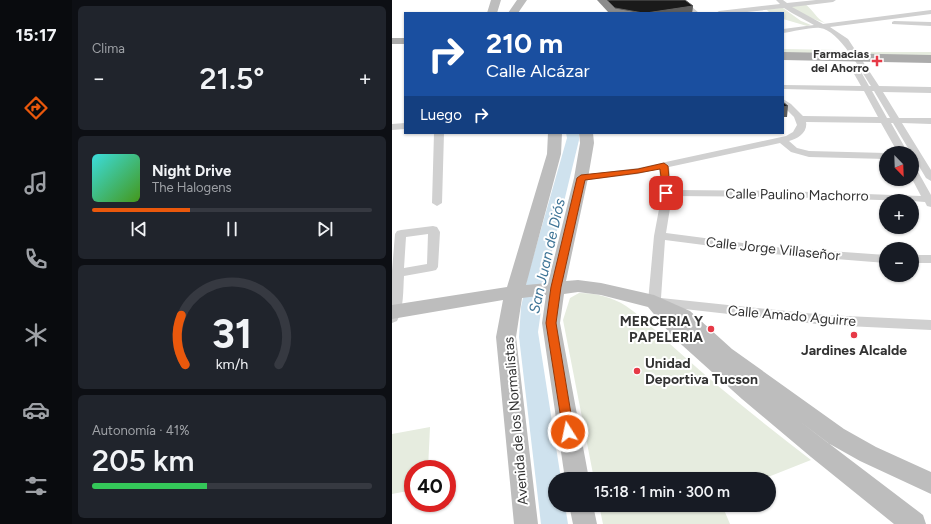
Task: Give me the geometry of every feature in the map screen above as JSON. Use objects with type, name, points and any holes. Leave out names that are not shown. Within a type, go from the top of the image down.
[{"type":"main road","points":[[392,36],[404,37]]},
{"type":"main road","points":[[392,41],[404,41]]},
{"type":"main road","points":[[784,46],[931,59]]},
{"type":"main road","points":[[784,56],[931,49]]},
{"type":"street","points":[[492,12],[496,0]]},
{"type":"street","points":[[514,12],[522,0]]},
{"type":"street","points":[[680,0],[695,12]]},
{"type":"street","points":[[780,0],[820,26],[833,36],[849,52],[877,89],[931,178]]},
{"type":"street","points":[[727,12],[833,0]]},
{"type":"street","points":[[784,31],[931,12]]},
{"type":"street","points":[[851,22],[931,24]]},
{"type":"street","points":[[849,52],[898,146]]},
{"type":"street","points":[[784,87],[931,90]]},
{"type":"street","points":[[581,178],[638,171],[782,140],[798,133],[802,126],[800,119],[784,103]]},
{"type":"street","points":[[800,119],[931,121]]},
{"type":"street","points":[[392,127],[404,126]]},
{"type":"street","points":[[437,203],[438,134]]},
{"type":"street","name":"Avenida de los Normalistas","points":[[526,524],[506,338],[510,309],[517,292],[554,154],[555,134]]},
{"type":"street","points":[[576,472],[552,339],[551,323],[553,288],[581,178],[587,143],[586,134]]},
{"type":"street","points":[[782,140],[794,150],[809,154],[879,156]]},
{"type":"street","points":[[664,166],[666,193],[660,236],[654,302],[666,320],[746,390],[914,524]]},
{"type":"street","points":[[919,178],[926,187],[930,201]]},
{"type":"street","name":"Calle Paulino Machorro","points":[[666,193],[930,201]]},
{"type":"street","name":"Calle Jorge Villaseñor","points":[[660,236],[746,248],[879,259]]},
{"type":"street","points":[[919,259],[931,259]]},
{"type":"street","points":[[397,273],[393,314],[517,292],[578,286],[601,289],[654,302],[683,316],[725,354],[836,436],[868,454],[931,483]]},
{"type":"street","name":"Calle Amado Aguirre","points":[[654,302],[811,319],[931,325]]},
{"type":"street","points":[[813,420],[842,468]]},
{"type":"street","points":[[582,512],[584,524]]},
{"type":"shaded area","points":[[805,4],[819,19],[825,23],[802,15],[790,6]]},
{"type":"shaded area","points":[[783,8],[801,21],[811,25],[807,26],[784,19],[784,12],[769,12],[766,9]]},
{"type":"shaded area","points":[[784,49],[837,50],[841,52],[839,54],[784,53]]},
{"type":"shaded area","points":[[931,52],[931,56],[857,53]]},
{"type":"shaded area","name":"Unidad Deportiva Tucson","points":[[579,293],[592,294],[604,296],[626,306],[727,394],[811,460],[776,474],[776,472],[593,472],[563,320],[570,298]]},
{"type":"shaded area","points":[[430,427],[428,460],[404,460],[404,492],[392,494],[392,434]]},
{"type":"shaded area","points":[[600,512],[725,512],[730,524],[603,524]]},
{"type":"water","name":"San Juan de Diós","points":[[566,134],[579,134],[579,140],[546,276],[538,332],[560,472],[548,472],[548,512],[566,512],[568,524],[541,524],[519,337],[521,307],[528,275],[567,138]]},
{"type":"building","points":[[607,0],[685,0],[693,6],[653,12],[637,12],[615,8]]},
{"type":"place","name":"Farmacias del Ahorro","points":[[877,61]]},
{"type":"place","name":"MERCERIA Y PAPELERIA","points":[[711,329]]},
{"type":"place","name":"Jardines Alcalde","points":[[854,335]]},
{"type":"place","name":"Unidad Deportiva Tucson","points":[[637,371]]},
{"type":"route","points":[[568,432],[552,339],[551,323],[552,306],[581,178],[638,171],[664,166],[666,193]]}]
